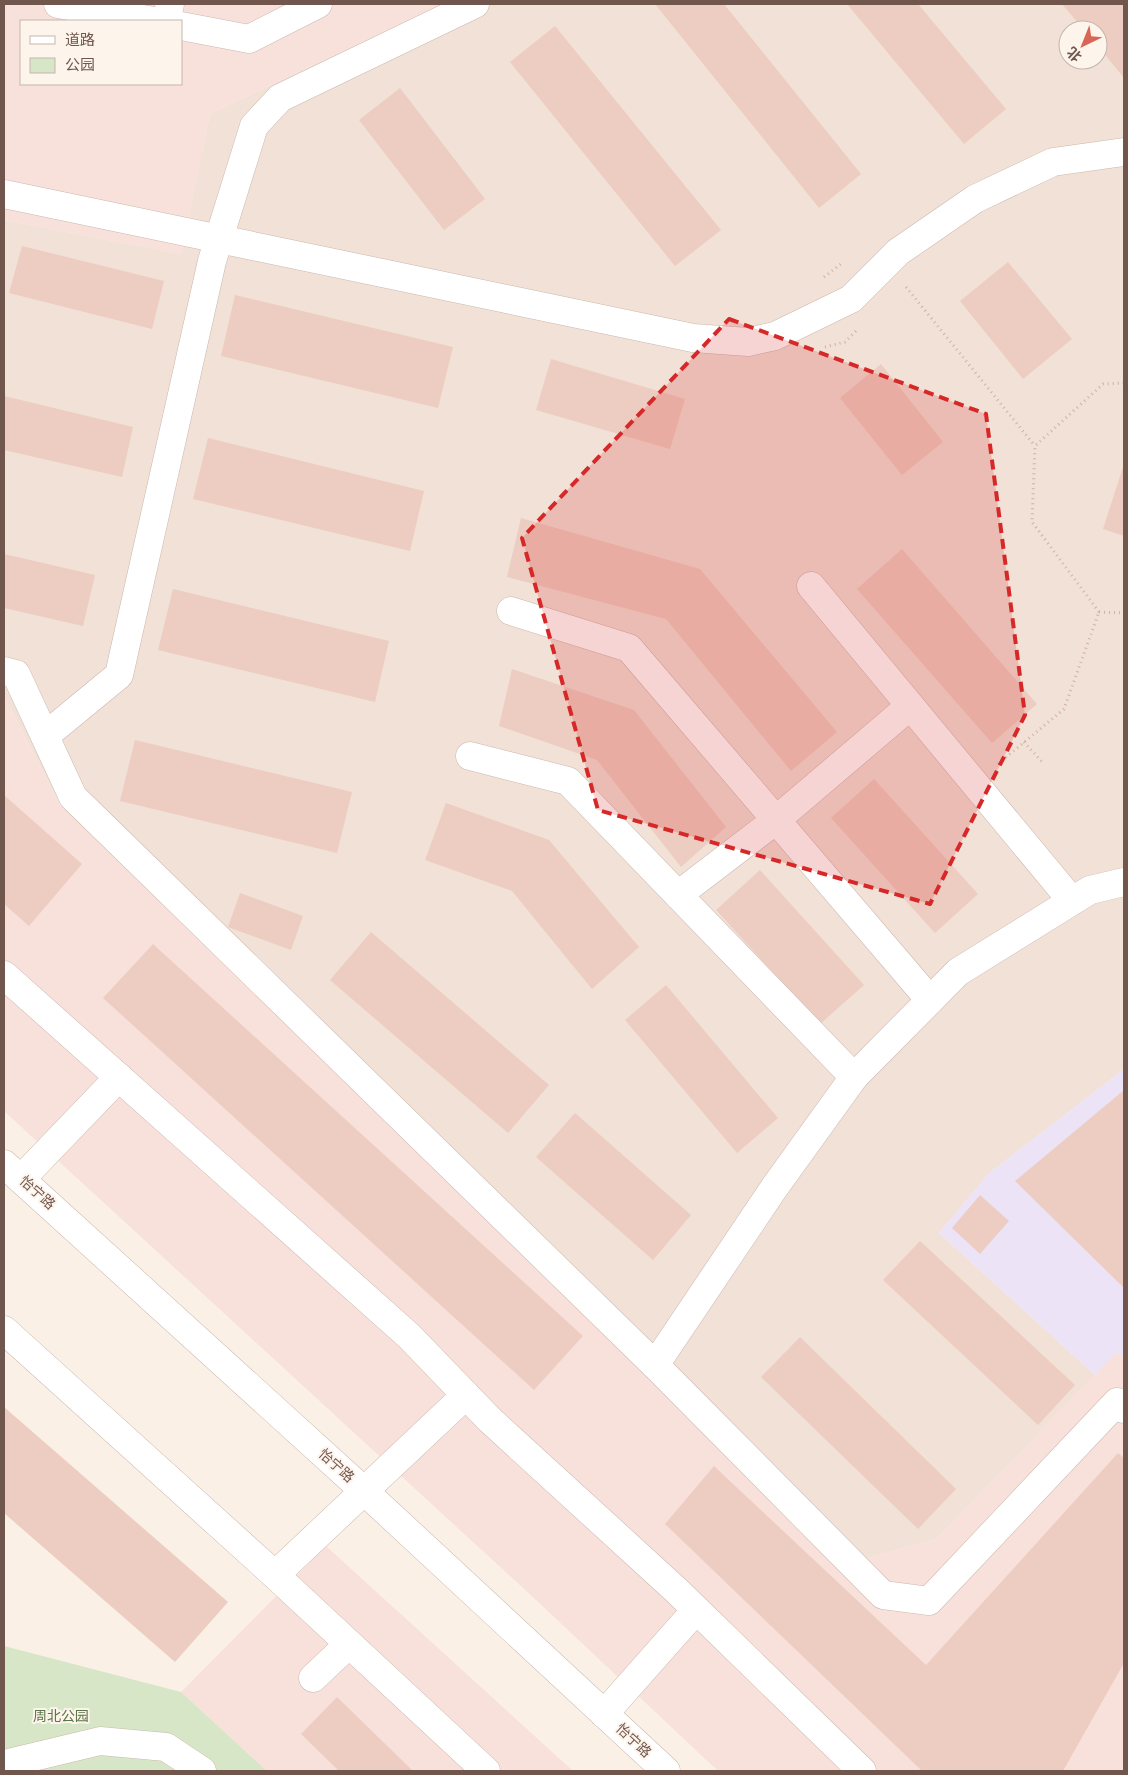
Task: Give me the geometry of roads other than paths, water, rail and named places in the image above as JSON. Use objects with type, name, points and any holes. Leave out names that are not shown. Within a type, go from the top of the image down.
[{"type":"street","points":[[58,4],[148,20]]},
{"type":"street","points":[[166,20],[170,4]]},
{"type":"street","points":[[182,26],[249,39],[318,4]]},
{"type":"street","points":[[45,736],[119,675],[212,261],[254,126],[280,98],[475,4]]},
{"type":"street","points":[[4,194],[694,338],[748,342],[775,336],[851,299],[898,252],[975,200],[1053,162],[1124,152]]},
{"type":"street","points":[[810,586],[1072,900]]},
{"type":"street","points":[[511,610],[629,648],[930,1000]]},
{"type":"street","points":[[4,671],[16,674],[73,797],[654,1365],[883,1596],[929,1601],[1117,1402],[1124,1409]]},
{"type":"street","points":[[678,895],[776,820],[910,706]]},
{"type":"street","points":[[470,756],[568,781],[854,1077]]},
{"type":"street","points":[[654,1365],[774,1188],[854,1077],[958,972],[1090,890],[1124,882]]},
{"type":"street","points":[[4,975],[409,1336],[490,1420],[696,1610],[862,1771]]},
{"type":"street","points":[[12,1171],[119,1077]]},
{"type":"street","name":"怡宁路","points":[[12,1171],[363,1490],[666,1771]]},
{"type":"street","points":[[4,1330],[275,1575],[486,1771]]},
{"type":"street","points":[[275,1575],[363,1490],[466,1395]]},
{"type":"street","points":[[604,1714],[696,1610]]},
{"type":"street","points":[[313,1678],[348,1644]]},
{"type":"street","points":[[4,1764],[100,1741],[166,1747],[202,1771]]},
{"type":"park label","name":"周北公园","points":[[61,1717]]}]
